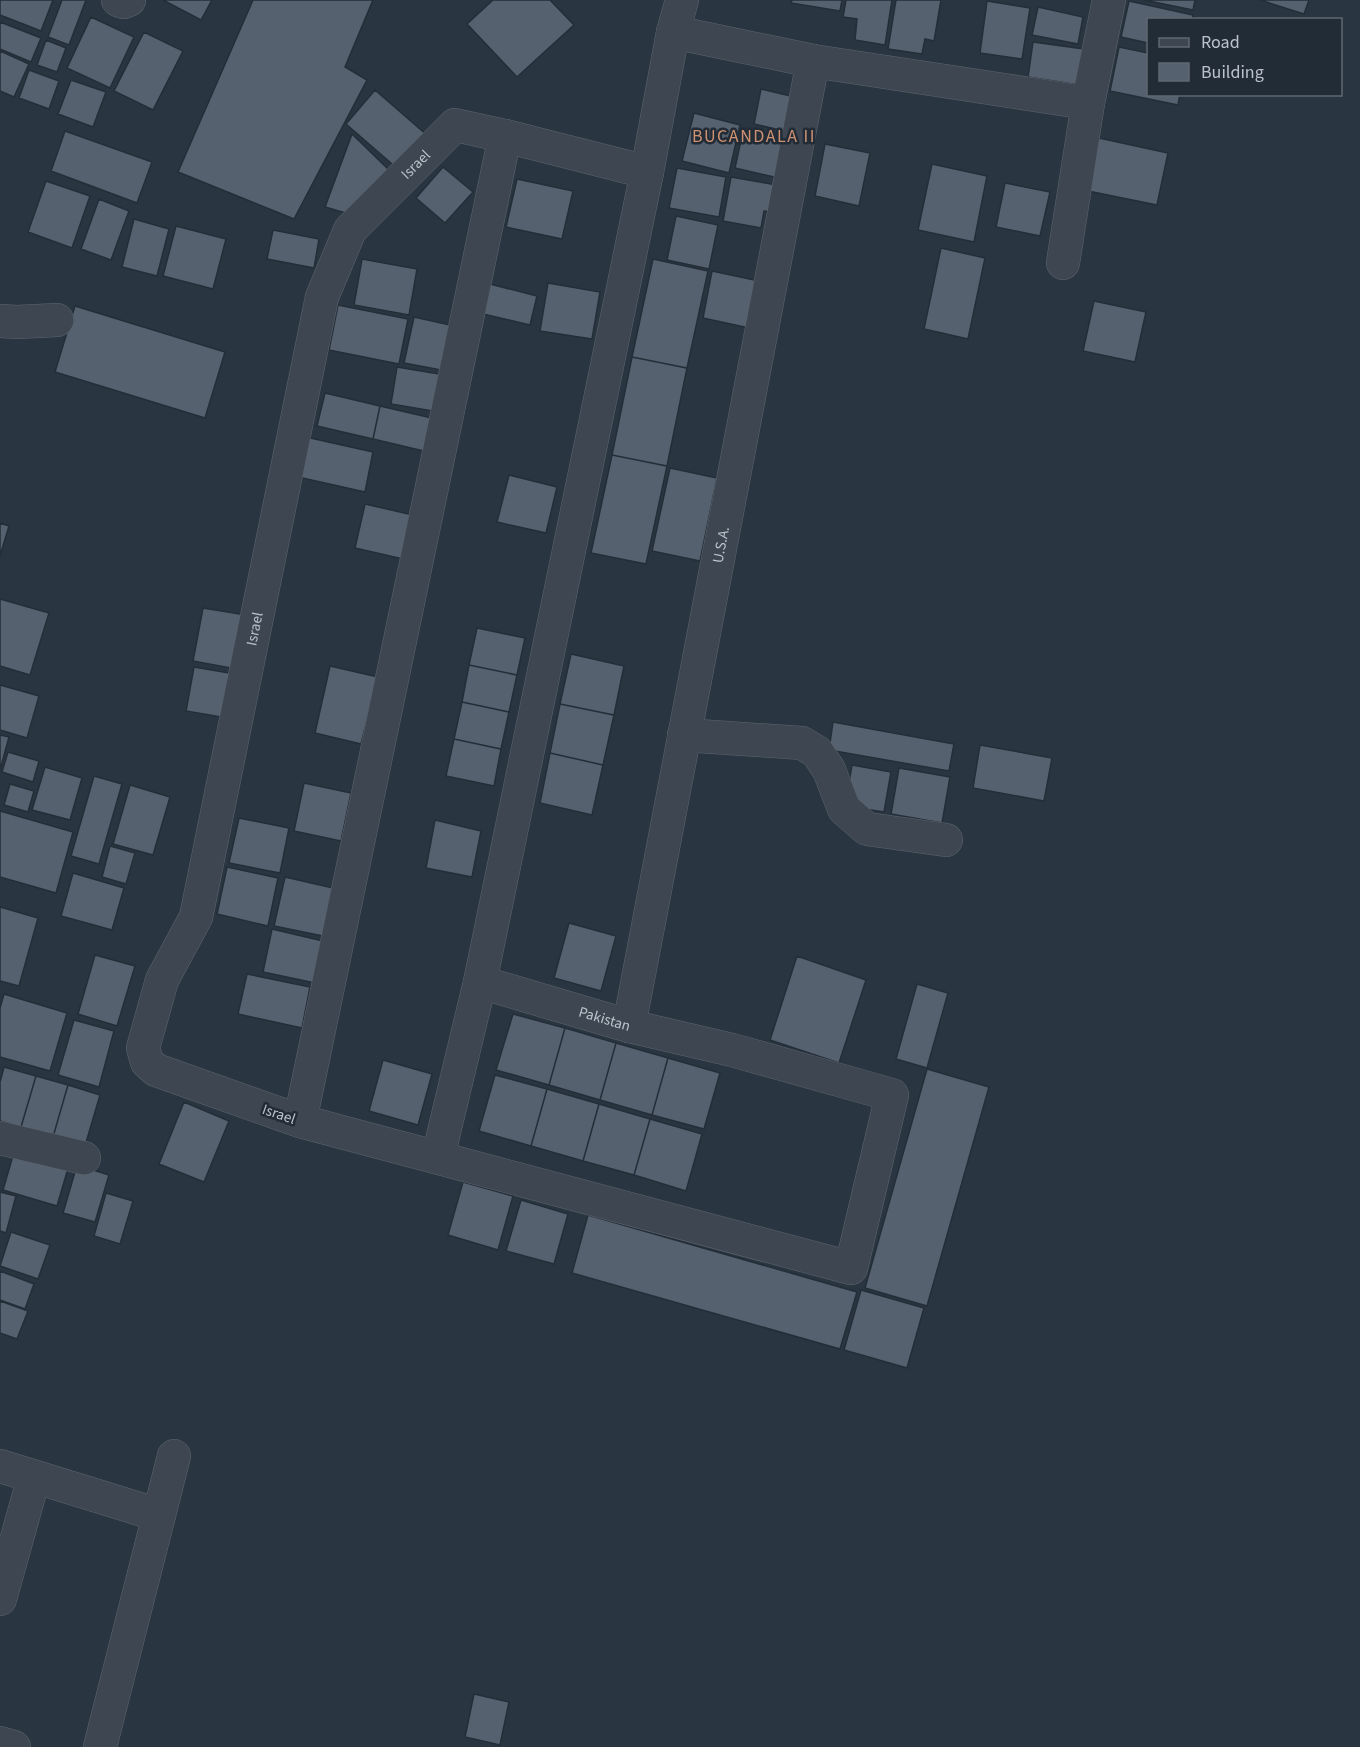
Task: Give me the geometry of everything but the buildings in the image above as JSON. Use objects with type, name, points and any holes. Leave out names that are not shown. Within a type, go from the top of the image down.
[{"type":"street","points":[[118,0],[124,2],[129,0]]},
{"type":"street","points":[[438,1157],[480,982],[648,172],[673,32],[682,0]]},
{"type":"street","points":[[1063,263],[1088,103],[1109,0]]},
{"type":"street","points":[[673,32],[813,61],[1088,103]]},
{"type":"street","name":"U.S.A.","points":[[629,1026],[813,61]]},
{"type":"street","name":"Israel","points":[[438,1157],[300,1121],[156,1070],[147,1062],[143,1048],[162,980],[196,917],[322,297],[350,231],[455,125],[648,172]]},
{"type":"street","points":[[300,1121],[505,136]]},
{"type":"street","points":[[0,321],[57,320]]},
{"type":"street","points":[[684,735],[802,743],[817,752],[829,770],[844,809],[867,829],[946,840]]},
{"type":"street","name":"Pakistan","points":[[438,1157],[851,1268],[892,1095],[732,1050],[629,1026],[480,982]]},
{"type":"street","points":[[0,1138],[84,1158]]},
{"type":"street","points":[[100,1747],[174,1456]]},
{"type":"street","points":[[0,1466],[159,1515]]},
{"type":"street","points":[[0,1599],[34,1477]]},
{"type":"street","points":[[0,1743],[14,1747]]},
{"type":"district","name":"BUCANDALA II","points":[[754,136]]}]
